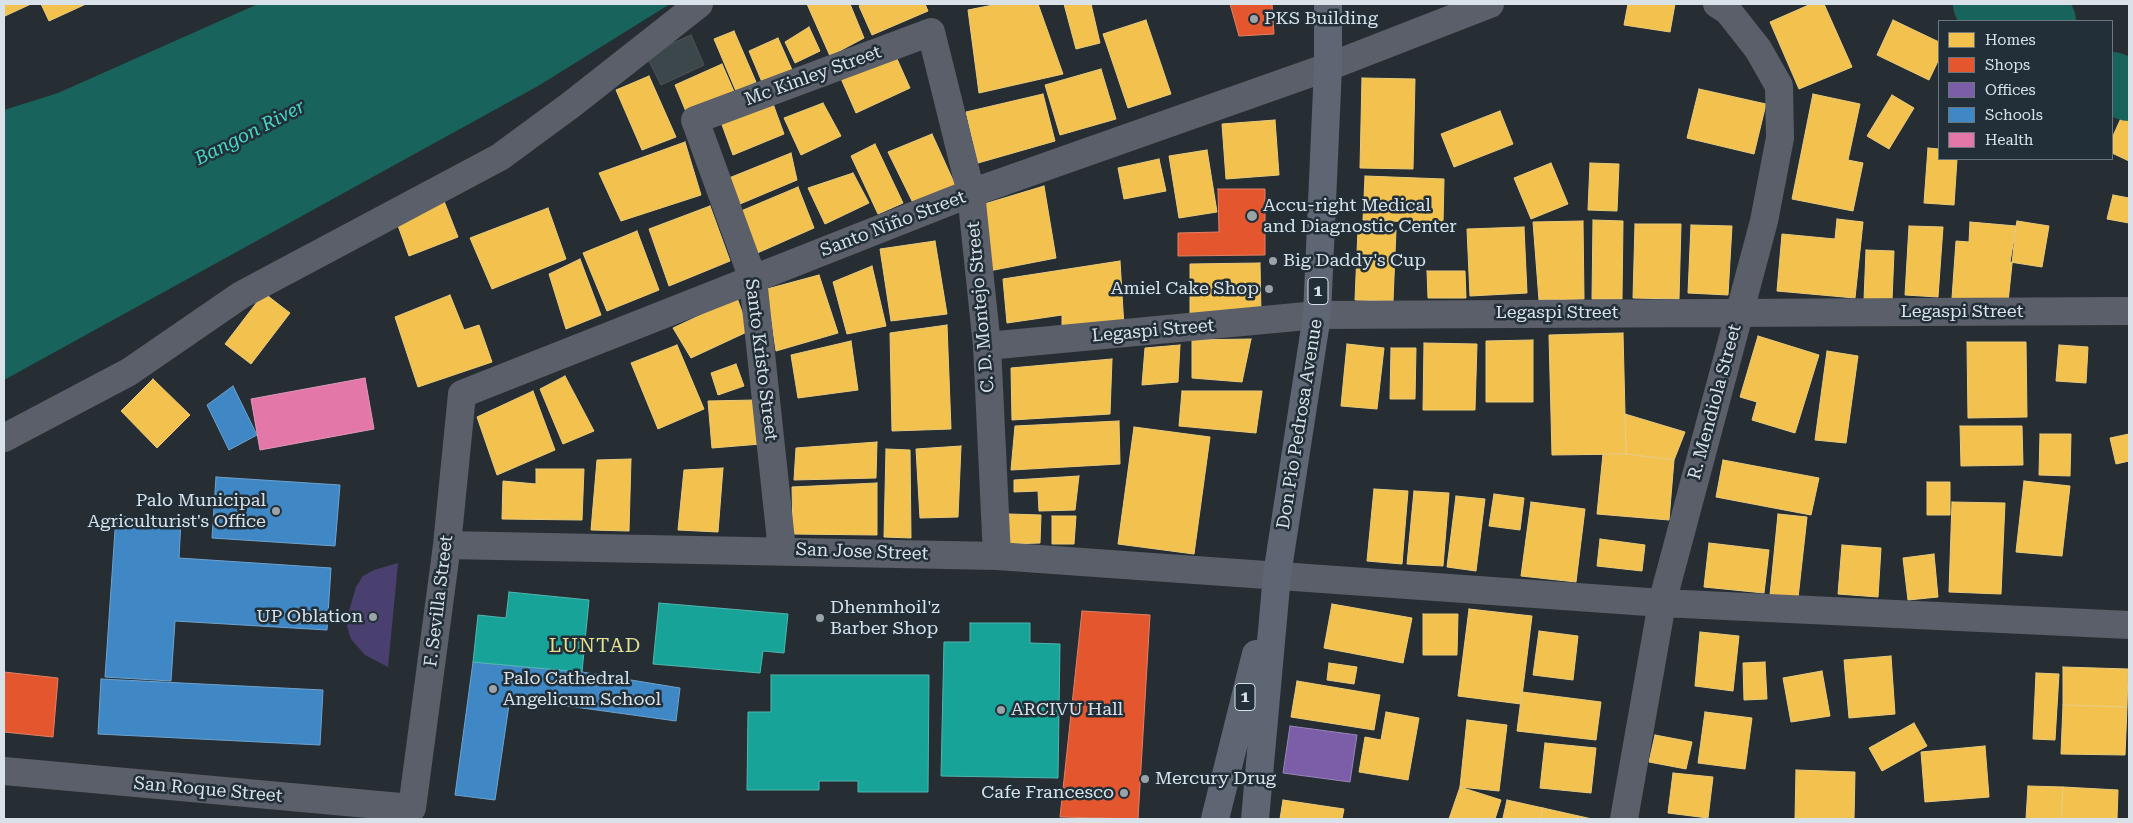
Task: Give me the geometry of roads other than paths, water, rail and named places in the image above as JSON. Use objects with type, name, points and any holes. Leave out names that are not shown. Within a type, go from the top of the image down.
[{"type":"highway","name":"Don Pio Pedrosa Avenue","points":[[1255,819],[1277,575],[1317,316],[1328,67],[1328,4]]},
{"type":"highway","name":"Don Pio Pedrosa Avenue","points":[[1215,819],[1277,575]]},
{"type":"street","points":[[4,438],[129,372],[241,295],[500,156],[572,104],[699,4]]},
{"type":"street","points":[[1328,67],[1490,4]]},
{"type":"street","name":"R. Mendiola Street","points":[[1624,819],[1662,603],[1764,221],[1780,138],[1779,86],[1758,49],[1728,12],[1717,4]]},
{"type":"street","name":"Mc Kinley Street","points":[[695,120],[931,32]]},
{"type":"street","name":"C. D. Montejo Street","points":[[931,32],[971,193],[987,346],[997,556]]},
{"type":"street","name":"Santo Niño Street","points":[[462,394],[971,193],[1328,67]]},
{"type":"street","name":"Santo Kristo Street","points":[[695,120],[753,279],[782,550]]},
{"type":"street","name":"Legaspi Street","points":[[987,346],[1317,316],[2129,311]]},
{"type":"street","name":"F. Sevilla Street","points":[[412,808],[447,545],[462,394]]},
{"type":"street","name":"San Jose Street","points":[[447,545],[782,550],[997,556],[1662,603],[2129,626]]},
{"type":"street","name":"San Roque Street","points":[[4,771],[412,808]]},
{"type":"water","name":"Bangon River","points":[[258,4],[670,4],[538,86],[4,380],[4,110],[58,93]]},
{"type":"waterway","points":[[1984,4],[2041,20]]},
{"type":"waterway","points":[[2113,83],[2129,90]]},
{"type":"place","name":"PKS Building","points":[[1254,19]]},
{"type":"place","name":"Accu-right Medical and Diagnostic Center","points":[[1252,216]]},
{"type":"place","name":"Big Daddy's Cup","points":[[1273,261]]},
{"type":"place","name":"Amiel Cake Shop","points":[[1269,289]]},
{"type":"place","name":"Palo Municipal Agriculturist's Office","points":[[276,511]]},
{"type":"place","name":"UP Oblation","points":[[373,617]]},
{"type":"place","name":"Dhenmhoil'z Barber Shop","points":[[820,618]]},
{"type":"place","name":"Palo Cathedral Angelicum School","points":[[493,689]]},
{"type":"place","name":"ARCIVU Hall","points":[[1001,710]]},
{"type":"place","name":"Mercury Drug","points":[[1145,779]]},
{"type":"place","name":"Cafe Francesco","points":[[1124,793]]},
{"type":"district","name":"LUNTAD","points":[[595,646]]}]
